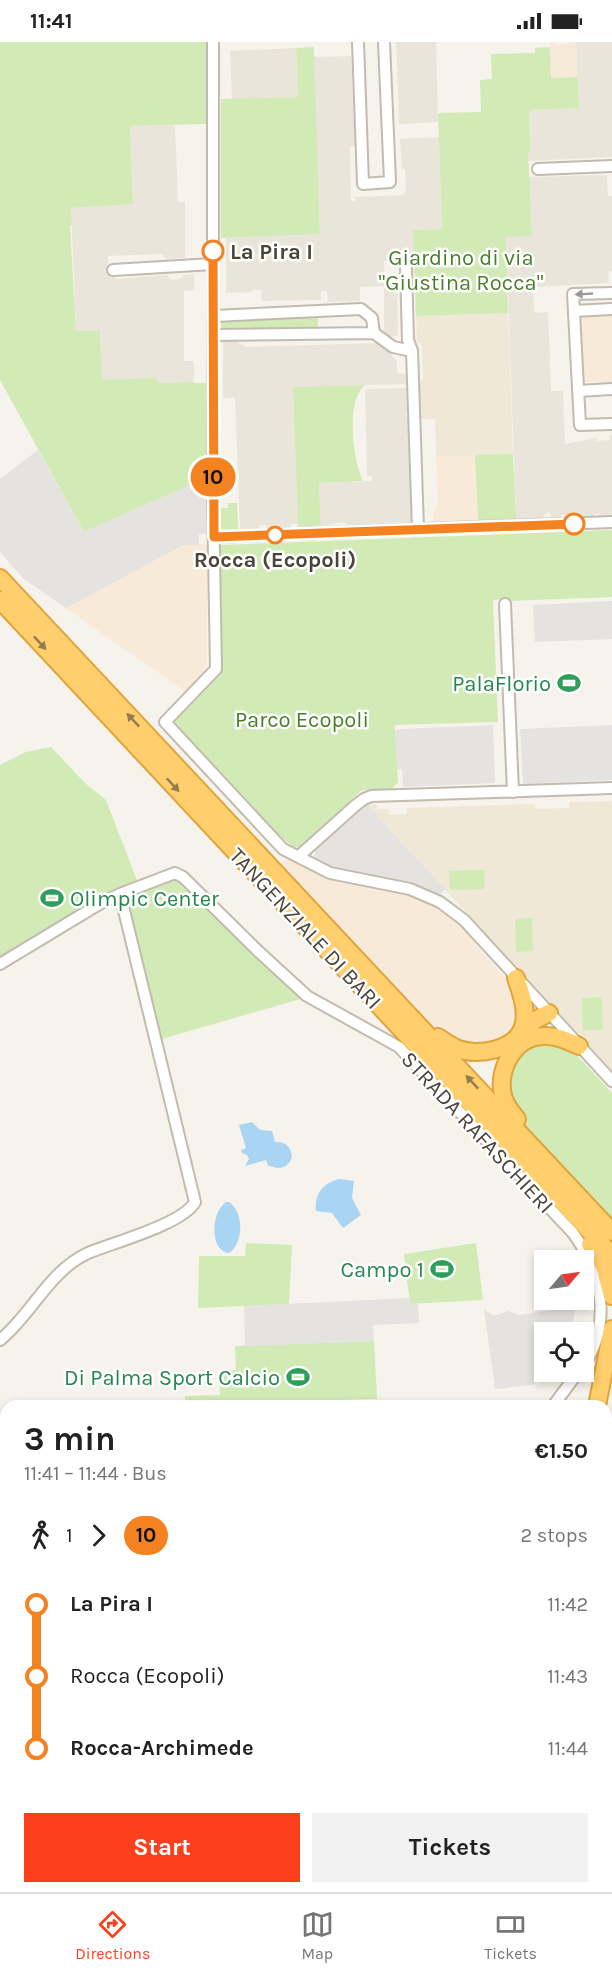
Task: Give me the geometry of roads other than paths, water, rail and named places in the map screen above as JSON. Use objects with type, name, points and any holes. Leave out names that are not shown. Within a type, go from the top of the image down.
[{"type":"highway","name":"TANGENZIALE DI BARI","points":[[0,578],[417,1024],[559,1187],[612,1256]]},
{"type":"highway","name":"TANGENZIALE DI BARI","points":[[0,600],[559,1187],[612,1233]]},
{"type":"highway","points":[[516,978],[528,1033],[506,1063],[502,1077],[503,1094],[510,1111],[539,1144],[576,1227],[600,1256],[612,1296]]},
{"type":"highway","points":[[417,1024],[456,1048],[472,1052],[490,1051],[545,1026],[549,1013]]},
{"type":"highway","points":[[528,1033],[560,1038],[579,1046]]},
{"type":"highway","points":[[598,1400],[609,1358],[612,1329]]},
{"type":"street","points":[[213,42],[216,669],[165,722],[283,849],[330,873],[410,889],[440,902],[464,920],[612,1081]]},
{"type":"street","points":[[358,42],[363,184],[390,182],[384,42]]},
{"type":"street","points":[[538,169],[612,166]]},
{"type":"street","points":[[113,270],[213,264]]},
{"type":"street","points":[[406,268],[408,340],[412,351],[418,529]]},
{"type":"street","points":[[612,292],[573,294],[580,425],[612,424]]},
{"type":"street","points":[[214,316],[361,309],[372,318],[374,333]]},
{"type":"street","points":[[574,311],[612,309]]},
{"type":"street","points":[[213,335],[374,333],[393,347],[412,351]]},
{"type":"street","points":[[578,391],[612,390]]},
{"type":"street","points":[[214,537],[612,522]]},
{"type":"street","points":[[505,604],[513,792]]},
{"type":"street","points":[[299,856],[367,797],[612,788]]},
{"type":"street","name":"STRADA RAFASCHIERI","points":[[0,964],[101,903],[169,875],[179,874],[307,996],[389,1041],[408,1056],[573,1233],[587,1253],[598,1282],[602,1314],[598,1337],[594,1345]]},
{"type":"street","points":[[0,1340],[26,1315],[58,1274],[70,1264],[87,1254],[132,1238],[177,1216],[190,1209],[195,1202],[120,894]]},
{"type":"street","points":[[557,1400],[571,1382]]},
{"type":"water","points":[[252,1122],[260,1130],[272,1131],[275,1142],[285,1143],[289,1147],[292,1157],[288,1164],[275,1168],[268,1165],[266,1160],[245,1166],[249,1159],[241,1150],[246,1148],[239,1125]]},
{"type":"water","points":[[339,1179],[354,1181],[352,1198],[361,1215],[343,1228],[332,1213],[316,1211],[318,1194],[328,1183]]},
{"type":"water","points":[[226,1202],[234,1207],[240,1220],[240,1235],[229,1253],[218,1246],[214,1230],[217,1214]]},
{"type":"place","name":"La Pira I","points":[[213,251]]},
{"type":"place","name":"Rocca (Ecopoli)","points":[[275,535]]},
{"type":"place","name":"PalaFlorio","points":[[569,683]]},
{"type":"place","name":"Olimpic Center","points":[[52,898]]},
{"type":"place","name":"Campo 1","points":[[442,1269]]},
{"type":"place","name":"Di Palma Sport Calcio","points":[[298,1377]]},
{"type":"park label","name":"Giardino di via \"Giustina Rocca\"","points":[[461,270]]},
{"type":"park label","name":"Parco Ecopoli","points":[[302,719]]}]
